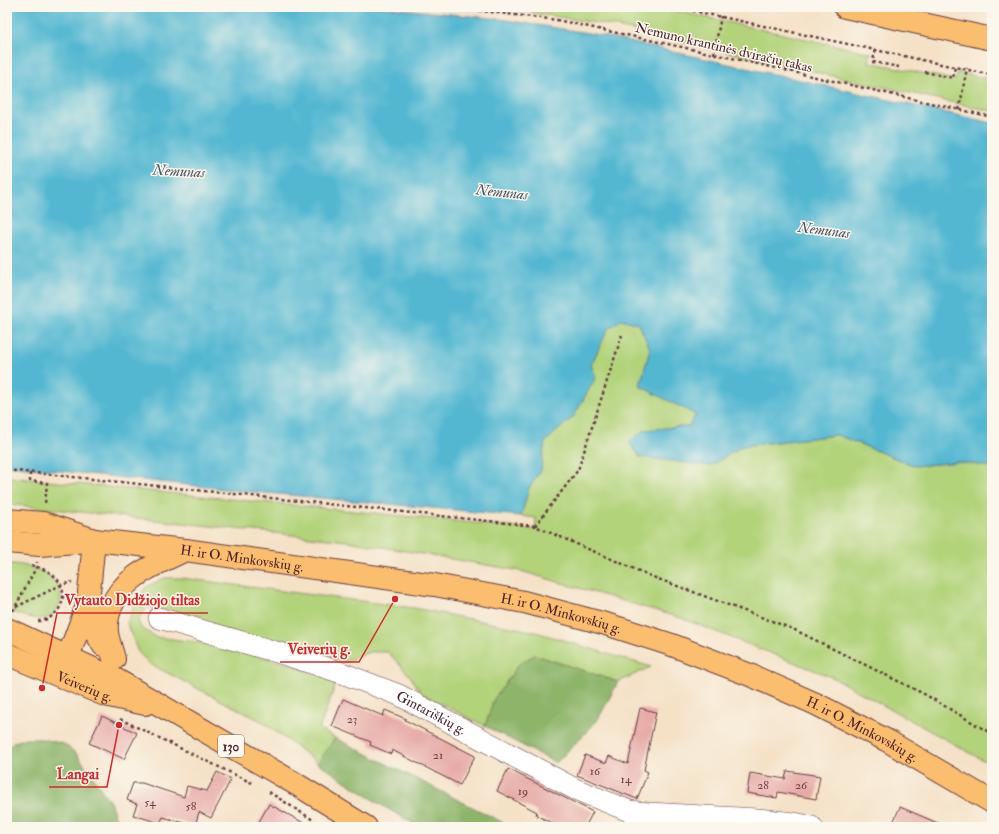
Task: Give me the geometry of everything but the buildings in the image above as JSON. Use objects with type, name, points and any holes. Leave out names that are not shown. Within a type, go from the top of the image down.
[{"type":"main road","points":[[845,7],[884,11],[992,39]]},
{"type":"main road","name":"H. ir O. Minkovskių g.","points":[[7,520],[43,523],[94,540]]},
{"type":"main road","points":[[94,540],[88,603],[68,656],[105,695]]},
{"type":"main road","name":"H. ir O. Minkovskių g.","points":[[7,542],[40,545],[94,540],[185,550],[435,585],[524,602],[606,624],[672,646],[750,675],[816,704],[886,740],[992,802]]},
{"type":"main road","points":[[114,659],[107,632],[107,618],[114,601],[122,588],[138,573],[185,550]]},
{"type":"main road","points":[[88,603],[96,633],[104,648],[166,708]]},
{"type":"main road","name":"Veiverių g.","points":[[9,621],[68,656],[166,708],[366,827]]},
{"type":"main road","name":"Veiverių g.","points":[[7,654],[105,695],[166,708]]},
{"type":"street","name":"Gintariškių g.","points":[[158,618],[280,653],[342,673],[399,695],[575,789],[629,811],[684,821]]},
{"type":"street","points":[[684,821],[757,819],[794,823],[812,827]]},
{"type":"path","name":"Nemuno krantinės dviračių takas","points":[[449,7],[557,20],[992,117]]},
{"type":"path","points":[[675,7],[967,68],[992,75]]},
{"type":"path","points":[[714,54],[721,16]]},
{"type":"path","points":[[875,50],[873,62],[899,67]]},
{"type":"path","points":[[925,72],[953,78],[955,66]]},
{"type":"path","points":[[959,110],[967,68]]},
{"type":"path","points":[[535,526],[578,470],[622,335]]},
{"type":"path","points":[[7,470],[535,526],[653,577],[793,629],[926,696],[992,734]]},
{"type":"path","points":[[30,473],[30,481],[47,483],[45,504]]},
{"type":"path","points":[[9,621],[37,566],[46,570],[57,578],[64,589],[62,604],[54,615],[44,621],[32,621]]},
{"type":"path","points":[[15,607],[61,585]]},
{"type":"path","points":[[114,716],[259,786]]},
{"type":"path","points":[[265,790],[324,827]]},
{"type":"green space","points":[[495,7],[657,7],[871,53],[869,62],[955,80],[958,72],[992,80],[992,111],[609,25]]},
{"type":"green space","points":[[622,319],[639,324],[650,349],[640,386],[696,414],[689,426],[645,430],[710,466],[742,446],[837,435],[915,466],[958,462],[992,467],[992,765],[834,678],[681,618],[521,571],[347,541],[7,504],[7,477],[535,529],[536,518],[521,516],[529,488],[541,470],[544,442],[574,416],[591,365],[608,329]]},
{"type":"green space","points":[[7,564],[21,565],[39,570],[45,573],[56,583],[61,595],[60,602],[53,614],[46,618],[36,619],[7,610]]},
{"type":"green space","points":[[164,578],[181,578],[414,608],[536,632],[651,667],[618,682],[535,655],[520,663],[494,699],[485,726],[422,694],[410,676],[388,652],[369,652],[346,662],[156,612],[148,606],[138,620],[141,628],[156,637],[220,645],[338,678],[319,729],[335,738],[318,763],[263,722],[150,664],[138,652],[127,624],[134,605],[146,587]]},
{"type":"green space","points":[[535,655],[618,682],[597,721],[556,763],[485,726],[494,699],[520,663]]},
{"type":"green space","points":[[335,738],[512,827],[419,827],[378,803],[318,763]]},
{"type":"green space","points":[[26,739],[43,739],[64,744],[77,754],[110,802],[119,827],[7,827],[7,748],[13,742]]},
{"type":"water","name":"Nemunas","points":[[7,7],[381,7],[500,19],[594,34],[992,123],[992,467],[958,462],[915,466],[837,435],[742,446],[710,466],[640,457],[629,442],[645,430],[689,426],[696,415],[640,386],[650,349],[639,324],[622,319],[608,329],[591,365],[596,377],[574,416],[545,442],[541,470],[529,488],[521,516],[233,490],[7,465]]},
{"type":"place","name":"Veiverių g.","points":[[395,599]]},
{"type":"place","name":"Vytauto Didžiojo tiltas","points":[[42,688]]},
{"type":"place","name":"Langai","points":[[119,725]]}]
